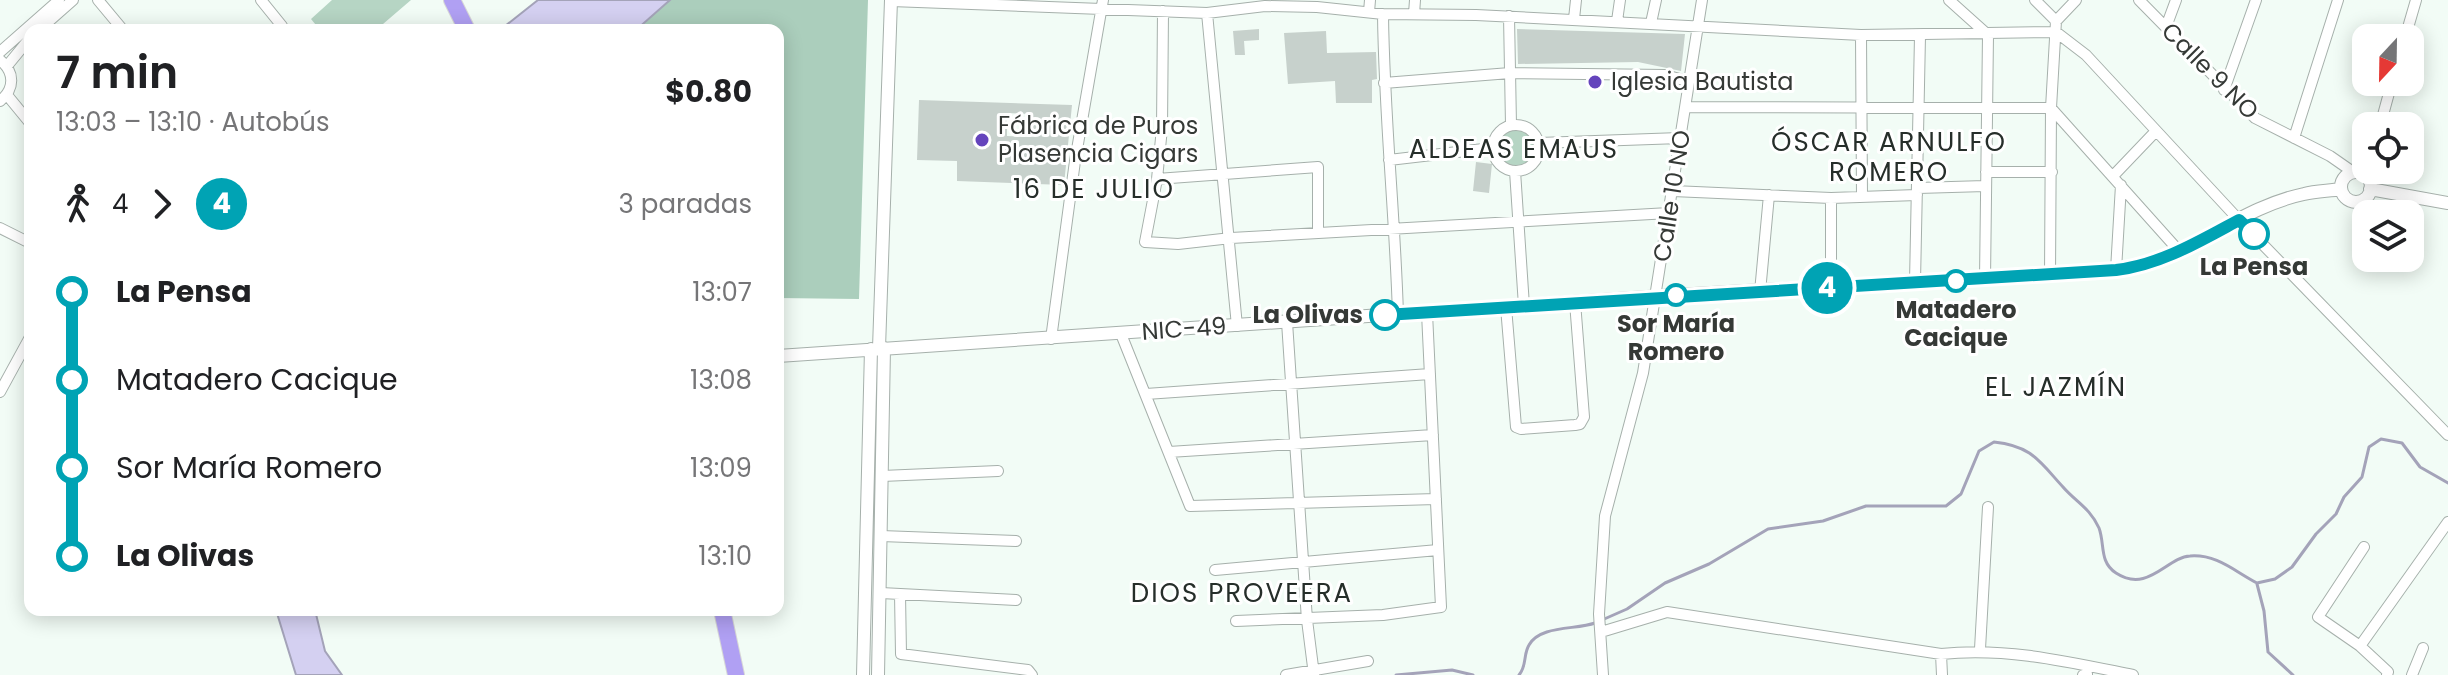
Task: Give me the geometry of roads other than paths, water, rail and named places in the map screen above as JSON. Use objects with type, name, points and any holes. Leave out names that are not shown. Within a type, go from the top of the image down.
[{"type":"highway","points":[[452,0],[464,24]]},
{"type":"highway","points":[[723,616],[736,675]]},
{"type":"street","points":[[32,24],[59,0]]},
{"type":"street","points":[[46,24],[73,0]]},
{"type":"street","points":[[98,0],[118,24]]},
{"type":"street","points":[[261,0],[280,24]]},
{"type":"street","points":[[863,675],[891,0],[1102,4],[1207,13],[1317,4],[1383,14],[1698,24],[1861,35],[1988,35],[2056,27]]},
{"type":"street","points":[[1369,12],[1370,0]]},
{"type":"street","points":[[1414,14],[1415,0]]},
{"type":"street","points":[[1476,15],[1478,0]]},
{"type":"street","points":[[1574,19],[1576,0]]},
{"type":"street","points":[[1617,21],[1620,0]]},
{"type":"street","points":[[1651,23],[1656,0]]},
{"type":"street","name":"Calle 10 NO","points":[[1603,675],[1599,614],[1605,516],[1643,373],[1702,0]]},
{"type":"street","points":[[1949,0],[1988,35],[1985,279]]},
{"type":"street","points":[[2035,0],[2056,27],[2086,55],[2239,220],[2448,435]]},
{"type":"street","points":[[2050,275],[2051,108],[2056,27],[2076,0]]},
{"type":"street","name":"Calle 9 NO","points":[[2139,0],[2224,90],[2255,118],[2352,167]]},
{"type":"street","points":[[2166,27],[2176,0]]},
{"type":"street","points":[[2224,90],[2256,0]]},
{"type":"street","points":[[2294,138],[2338,0]]},
{"type":"street","points":[[2409,24],[2416,0]]},
{"type":"street","points":[[1051,339],[1102,4]]},
{"type":"street","points":[[1163,11],[1162,128],[1157,179],[1145,242],[1178,244],[1231,238],[1669,213]]},
{"type":"street","points":[[1207,13],[1231,238],[1237,326]]},
{"type":"street","points":[[1383,14],[1384,83],[1398,315]]},
{"type":"street","points":[[1509,16],[1511,125]]},
{"type":"street","points":[[0,52],[24,31]]},
{"type":"street","points":[[1861,35],[1862,197]]},
{"type":"street","points":[[1915,282],[1920,36]]},
{"type":"street","points":[[24,44],[4,63],[12,81],[4,98],[24,117]]},
{"type":"street","points":[[1384,83],[1510,73],[1665,75],[1687,81]]},
{"type":"street","points":[[1685,107],[2051,108],[2179,251]]},
{"type":"street","points":[[1511,125],[1529,128],[1539,143],[1539,154],[1534,163],[1515,171],[1497,162],[1492,148],[1495,136],[1511,125]]},
{"type":"street","points":[[2113,176],[2156,131]]},
{"type":"street","points":[[1539,143],[1680,138]]},
{"type":"street","points":[[1389,160],[1492,148]]},
{"type":"street","points":[[1157,179],[1318,167],[1318,233]]},
{"type":"street","points":[[1515,171],[1524,306]]},
{"type":"street","points":[[1986,172],[2052,172]]},
{"type":"street","points":[[2341,189],[2343,178],[2352,175]]},
{"type":"street","points":[[2367,184],[2370,189]]},
{"type":"street","points":[[2116,270],[2121,185]]},
{"type":"street","points":[[1673,191],[1831,198],[1985,186]]},
{"type":"street","name":"NIC-49","points":[[784,356],[1575,302],[2116,270],[2131,268],[2179,251],[2239,220],[2303,194],[2341,189],[2345,198],[2354,202],[2363,200],[2370,189],[2448,203]]},
{"type":"street","points":[[1760,292],[1769,195]]},
{"type":"street","points":[[1831,198],[1831,288]]},
{"type":"street","points":[[0,228],[24,240]]},
{"type":"street","points":[[1506,307],[1516,427],[1561,426],[1580,424],[1584,417],[1575,302]]},
{"type":"street","points":[[1236,621],[1307,620],[1441,607],[1427,313]]},
{"type":"street","points":[[1287,322],[1313,672]]},
{"type":"street","points":[[1121,334],[1190,506],[1436,499]]},
{"type":"street","points":[[0,391],[24,348]]},
{"type":"street","points":[[878,348],[882,476],[878,675]]},
{"type":"street","points":[[1146,394],[1430,374]]},
{"type":"street","points":[[1169,452],[1433,435]]},
{"type":"street","points":[[882,476],[998,471]]},
{"type":"street","points":[[1980,649],[1988,507]]},
{"type":"street","points":[[2360,646],[2448,522]]},
{"type":"street","points":[[881,536],[1016,541]]},
{"type":"street","points":[[2364,547],[2318,617],[2360,646],[2390,674]]},
{"type":"street","points":[[1215,570],[1438,550]]},
{"type":"street","points":[[865,591],[1016,600]]},
{"type":"street","points":[[900,594],[901,654],[1028,670],[1032,675]]},
{"type":"street","points":[[1601,629],[1667,612],[1941,654],[1980,649],[2044,657],[2085,672],[2133,675]]},
{"type":"street","points":[[2412,675],[2423,648]]},
{"type":"street","points":[[1941,654],[1942,675]]},
{"type":"street","points":[[1286,675],[1368,661]]},
{"type":"waterway","points":[[1602,620],[1768,529],[1823,521],[1866,506],[1946,506],[1961,494],[1979,451],[1994,442],[2017,447],[2041,462],[2095,521],[2111,569],[2127,578],[2138,579],[2190,556],[2217,560],[2257,583],[2275,579],[2292,567],[2316,534],[2336,514],[2344,497],[2362,477],[2369,447],[2381,439],[2402,443],[2420,467],[2448,483]]},
{"type":"waterway","points":[[2257,584],[2264,611],[2268,652],[2293,675]]},
{"type":"waterway","points":[[1519,675],[1529,645],[1541,634],[1595,623]]},
{"type":"waterway","points":[[1396,675],[1452,670],[1473,675]]},
{"type":"place","name":"Iglesia Bautista","points":[[1595,82]]},
{"type":"place","name":"Fábrica de Puros Plasencia Cigars","points":[[982,140]]},
{"type":"place","name":"La Pensa","points":[[2254,234]]},
{"type":"place","name":"Matadero Cacique","points":[[1956,281]]},
{"type":"place","name":"Sor María Romero","points":[[1676,295]]},
{"type":"place","name":"La Olivas","points":[[1385,315]]},
{"type":"district","name":"ALDEAS EMAUS","points":[[1514,149]]},
{"type":"district","name":"ÓSCAR ARNULFO ROMERO","points":[[1889,157]]},
{"type":"district","name":"16 DE JULIO","points":[[1094,189]]},
{"type":"district","name":"EL JAZMÍN","points":[[2056,387]]},
{"type":"district","name":"DIOS PROVEERA","points":[[1242,593]]}]
